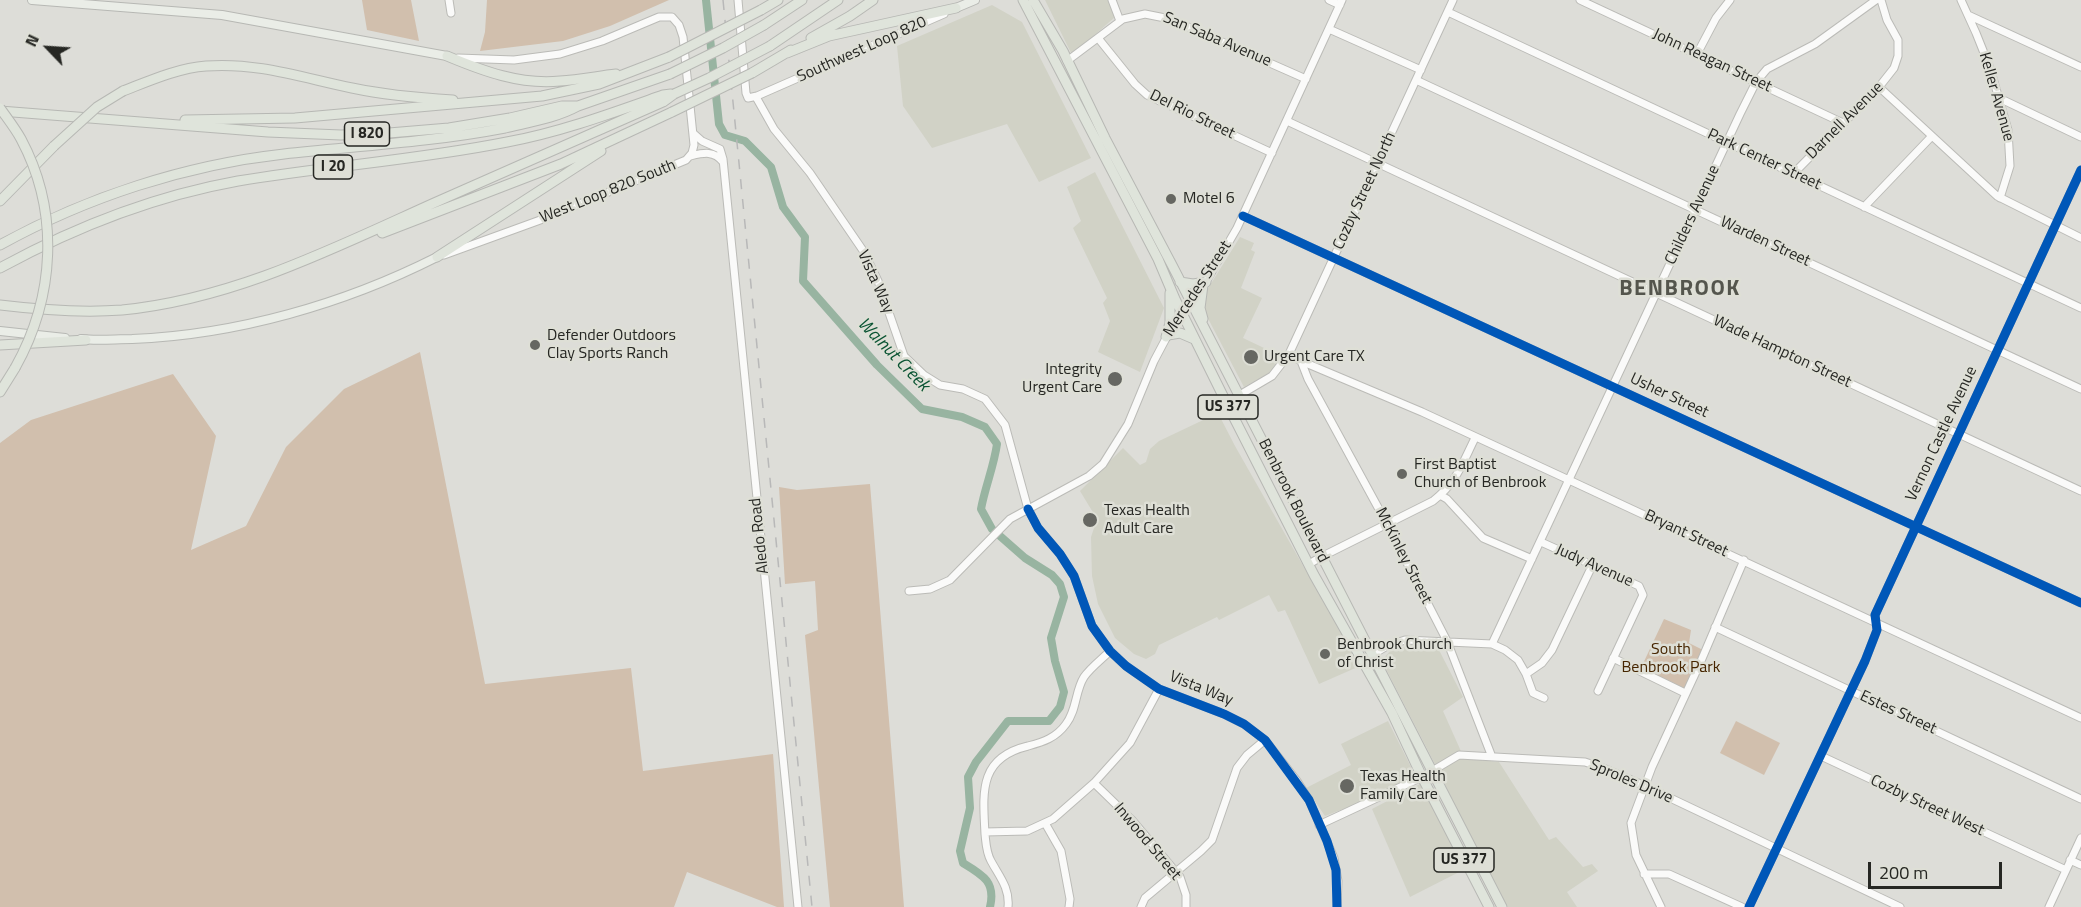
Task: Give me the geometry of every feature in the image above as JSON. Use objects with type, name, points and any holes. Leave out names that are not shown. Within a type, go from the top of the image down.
[{"type":"highway","points":[[760,10],[769,0]]},
{"type":"highway","points":[[153,123],[166,119],[295,118],[560,93],[608,81],[669,57],[778,0]]},
{"type":"highway","name":"I 20","points":[[0,244],[102,198],[207,167],[282,154],[464,135],[565,113],[578,106],[670,74],[723,48],[802,0]]},
{"type":"highway","name":"I 20","points":[[0,268],[32,250],[95,222],[176,195],[237,181],[509,142],[594,120],[663,95],[674,94],[709,78],[770,46],[838,0]]},
{"type":"highway","points":[[298,264],[311,263],[412,220],[561,164],[626,135],[752,73],[850,16],[873,0]]},
{"type":"highway","points":[[1017,0],[1031,3]]},
{"type":"highway","name":"Benbrook Boulevard","points":[[1031,3],[1067,62],[1194,339],[1309,564],[1392,713],[1489,907]]},
{"type":"highway","name":"Benbrook Boulevard","points":[[1031,3],[1104,145],[1180,282],[1502,907]]},
{"type":"highway","points":[[787,53],[839,33],[956,8]]},
{"type":"highway","points":[[447,56],[496,75],[534,81],[559,82],[630,72]]},
{"type":"highway","points":[[0,201],[54,146],[97,107],[123,91],[186,69],[236,66],[285,72],[389,94],[470,102]]},
{"type":"highway","points":[[0,305],[85,311],[144,307],[210,294],[298,264],[663,102],[674,94]]},
{"type":"highway","name":"I 820","points":[[0,110],[299,134],[389,133],[474,124],[562,106],[578,106]]},
{"type":"highway","points":[[0,110],[20,138],[36,173],[48,229],[48,261],[42,303],[30,339],[0,392]]},
{"type":"highway","points":[[437,258],[626,135]]},
{"type":"highway","points":[[1180,282],[1205,283],[1200,308],[1206,333]]},
{"type":"highway","points":[[1170,287],[1170,323],[1167,336],[1180,333],[1194,339]]},
{"type":"highway","points":[[0,345],[86,340]]},
{"type":"main road","name":"West Loop 820 South","points":[[32,0],[121,3],[246,19],[447,56]]},
{"type":"main road","name":"Southwest Loop 820","points":[[956,8],[975,0]]},
{"type":"main road","name":"West Loop 820 South","points":[[0,331],[86,340],[161,337],[249,325],[326,302],[437,258]]},
{"type":"street","points":[[448,0],[451,13]]},
{"type":"street","points":[[738,0],[746,93],[752,98]]},
{"type":"street","points":[[1112,0],[1120,21]]},
{"type":"street","points":[[1329,0],[1341,3]]},
{"type":"street","name":"Cozby Street North","points":[[1238,396],[1272,376],[1289,354],[1453,0]]},
{"type":"street","name":"John Reagan Street","points":[[1580,0],[1843,123]]},
{"type":"street","points":[[1697,54],[1716,18],[1729,0]]},
{"type":"street","name":"Childers Avenue","points":[[1492,644],[1756,82],[1773,64],[1815,44],[1876,0]]},
{"type":"street","name":"Darnell Avenue","points":[[1792,174],[1879,87],[1894,68],[1899,48],[1898,40],[1887,20],[1881,0]]},
{"type":"street","name":"Keller Avenue","points":[[1961,0],[1983,50],[2008,130],[2011,150],[2010,166],[2001,198]]},
{"type":"street","name":"Mercedes Street","points":[[1028,509],[1089,476],[1103,464],[1128,424],[1167,336],[1205,283],[1243,216],[1341,3]]},
{"type":"street","name":"Southwest Loop 820","points":[[752,98],[956,8]]},
{"type":"street","name":"Park Center Street","points":[[1448,12],[2081,308]]},
{"type":"street","name":"San Saba Avenue","points":[[1067,62],[1120,21],[1130,16],[1145,14],[1170,19],[1306,79]]},
{"type":"street","points":[[1968,15],[2081,67]]},
{"type":"street","name":"West Loop 820 South","points":[[437,258],[543,219],[686,160],[693,149],[683,37],[679,25],[672,17],[658,17],[602,41],[545,57],[487,60],[447,56]]},
{"type":"street","points":[[1329,29],[1421,70]]},
{"type":"street","name":"Del Rio Street","points":[[1098,38],[1135,84],[1147,95],[1272,153]]},
{"type":"street","name":"Warden Street","points":[[1416,80],[2081,388]]},
{"type":"street","points":[[1879,87],[1986,188],[2001,198],[2081,238]]},
{"type":"street","name":"Vista Way","points":[[752,98],[810,173],[864,252],[878,281],[904,356],[924,375],[940,385],[963,389],[985,399],[1005,425],[1028,509],[1038,528],[1060,554],[1074,576],[1092,626],[1110,651],[1126,666],[1160,689],[1244,724],[1265,740],[1306,795],[1327,841],[1336,870],[1337,907]]},
{"type":"street","points":[[1999,98],[2081,137]]},
{"type":"street","name":"Wade Hampton Street","points":[[1287,121],[2081,491]]},
{"type":"street","points":[[693,134],[720,149],[724,164]]},
{"type":"street","points":[[1864,207],[1932,136]]},
{"type":"street","points":[[690,156],[712,153],[724,164]]},
{"type":"street","name":"Aledo Road","points":[[724,164],[798,907]]},
{"type":"street","name":"Vernon Castle Avenue","points":[[1749,907],[1851,691],[1877,630],[1875,615],[2081,170]]},
{"type":"street","name":"Usher Street","points":[[1243,216],[2081,603]]},
{"type":"street","name":"Bryant Street","points":[[1289,354],[1744,560],[2081,718]]},
{"type":"street","name":"McKinley Street","points":[[1301,361],[1308,379],[1387,524],[1447,641],[1492,757]]},
{"type":"street","points":[[1309,564],[1440,495],[1454,481],[1475,438]]},
{"type":"street","points":[[1440,495],[1448,500],[1483,538],[1532,560]]},
{"type":"street","points":[[909,591],[940,586],[963,569],[1010,519],[1028,509]]},
{"type":"street","name":"Judy Avenue","points":[[1541,542],[1639,586],[1642,591],[1643,595],[1598,691]]},
{"type":"street","points":[[1661,907],[1635,855],[1631,823],[1744,560]]},
{"type":"street","points":[[1526,674],[1542,663],[1552,650],[1592,566]]},
{"type":"street","name":"Estes Street","points":[[1715,627],[2081,799]]},
{"type":"street","points":[[1372,655],[1388,645],[1405,640],[1492,644],[1518,660],[1533,693],[1544,698]]},
{"type":"street","points":[[1008,907],[1009,902],[1003,879],[988,854],[983,793],[987,777],[1005,756],[1017,749],[1045,742],[1057,735],[1067,724],[1084,677],[1110,651]]},
{"type":"street","points":[[1613,658],[1685,693]]},
{"type":"street","points":[[985,832],[1027,831],[1053,819],[1094,783],[1130,743],[1160,689]]},
{"type":"street","points":[[1141,907],[1145,898],[1212,840],[1237,768],[1247,755],[1265,740]]},
{"type":"street","name":"Sproles Drive","points":[[1319,825],[1422,777],[1459,756],[1585,762],[1645,786],[1900,907]]},
{"type":"street","name":"Cozby Street West","points":[[1821,756],[2066,870]]},
{"type":"street","name":"Inwood Street","points":[[1094,783],[1131,820],[1176,872],[1186,895],[1186,907]]},
{"type":"street","points":[[1045,823],[1061,851],[1070,900],[1069,907]]},
{"type":"street","points":[[2049,907],[2081,838]]},
{"type":"street","points":[[2070,860],[2081,865]]},
{"type":"street","points":[[1644,874],[1669,874],[1742,907]]},
{"type":"shaded area","points":[[1045,0],[1108,0],[1115,17],[1072,55]]},
{"type":"shaded area","points":[[992,5],[1022,22],[1091,158],[1039,182],[1007,124],[932,148],[903,106],[897,46]]},
{"type":"shaded area","points":[[1095,172],[1164,308],[1140,372],[1098,352],[1110,321],[1103,303],[1107,298],[1073,228],[1081,221],[1067,187]]},
{"type":"shaded area","points":[[1240,237],[1254,243],[1251,250],[1255,252],[1241,288],[1262,298],[1243,338],[1283,357],[1273,371],[1244,387],[1203,309],[1207,290]]},
{"type":"shaded area","points":[[1218,413],[1360,666],[1319,684],[1285,610],[1278,612],[1269,595],[1219,620],[1217,617],[1159,645],[1155,654],[1146,659],[1134,654],[1115,638],[1098,604],[1092,576],[1091,537],[1097,519],[1080,491],[1123,448],[1140,465],[1146,462],[1150,449],[1159,441]]},
{"type":"shaded area","points":[[1411,645],[1438,648],[1463,697],[1443,711],[1464,758],[1499,762],[1549,840],[1556,837],[1583,867],[1592,864],[1598,871],[1567,892],[1577,907],[1508,907],[1387,671],[1383,659],[1391,650]]},
{"type":"shaded area","points":[[1388,721],[1415,775],[1382,794],[1325,816],[1306,788],[1351,765],[1341,744]]},
{"type":"shaded area","points":[[1420,784],[1465,869],[1410,897],[1372,809]]},
{"type":"green space","points":[[362,0],[411,0],[419,41],[367,30]]},
{"type":"green space","points":[[487,0],[669,0],[610,26],[563,41],[480,51],[485,32]]},
{"type":"green space","points":[[420,352],[485,684],[631,668],[643,771],[773,754],[784,907],[777,907],[687,872],[674,907],[0,907],[0,443],[31,420],[173,374],[216,436],[191,550],[246,526],[286,447],[344,389]]},
{"type":"green space","points":[[870,484],[904,907],[830,907],[805,635],[818,630],[815,581],[785,584],[779,487],[797,490]]},
{"type":"green space","name":"South Benbrook Park","points":[[1664,619],[1691,630],[1689,643],[1703,650],[1685,691],[1640,670]]},
{"type":"green space","points":[[1736,721],[1780,743],[1764,775],[1720,753]]},
{"type":"waterway","name":"Walnut Creek","points":[[706,0],[719,124],[725,135],[745,141],[771,167],[783,207],[805,237],[803,281],[877,365],[922,409],[962,417],[985,427],[997,444],[981,509],[992,529],[1025,558],[1052,575],[1060,584],[1064,597],[1051,638],[1064,692],[1060,707],[1049,721],[1008,721],[976,762],[968,777],[970,808],[960,851],[963,863],[982,876],[989,885],[990,907]]},
{"type":"railway","points":[[723,0],[812,907]]},
{"type":"cycle path","points":[[1749,907],[1865,661],[1877,630],[1875,615],[2081,170]]},
{"type":"cycle path","points":[[1243,216],[2081,603]]},
{"type":"cycle path","points":[[1028,509],[1038,528],[1060,554],[1074,576],[1092,626],[1110,651],[1126,666],[1159,689],[1224,714],[1244,724],[1265,740],[1309,800],[1327,841],[1336,870],[1337,907]]},
{"type":"place","name":"Motel 6","points":[[1171,199]]},
{"type":"place","name":"Defender Outdoors Clay Sports Ranch","points":[[535,345]]},
{"type":"place","name":"Urgent Care TX","points":[[1251,357]]},
{"type":"place","name":"Integrity Urgent Care","points":[[1115,379]]},
{"type":"place","name":"First Baptist Church of Benbrook","points":[[1402,474]]},
{"type":"place","name":"Texas Health Adult Care","points":[[1090,520]]},
{"type":"place","name":"Benbrook Church of Christ","points":[[1325,654]]},
{"type":"place","name":"Texas Health Family Care","points":[[1347,786]]},
{"type":"district","name":"BENBROOK","points":[[1680,290]]}]
